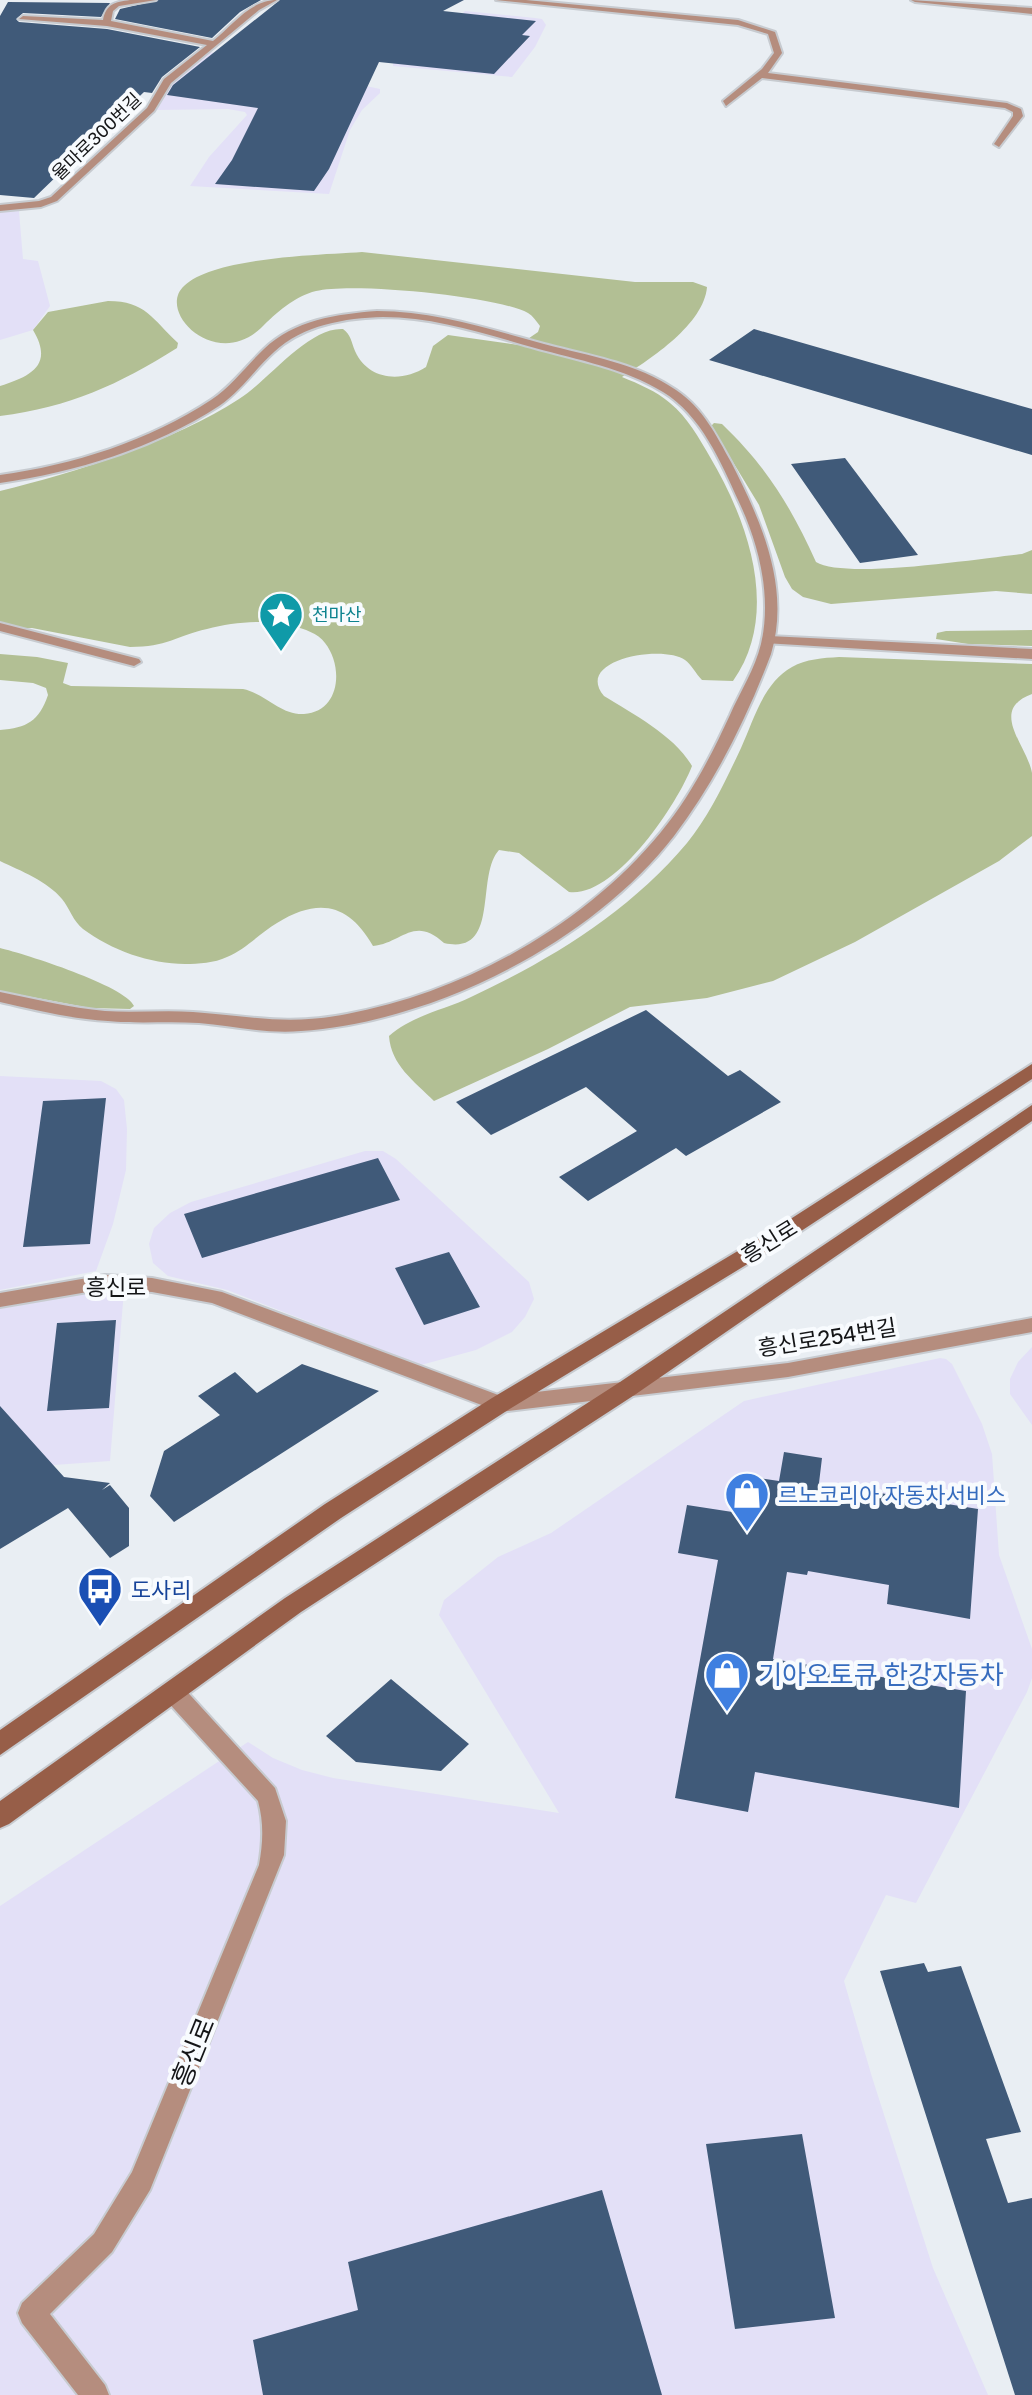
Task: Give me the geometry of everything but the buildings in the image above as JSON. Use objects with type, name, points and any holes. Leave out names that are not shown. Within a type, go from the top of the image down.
[{"type":"main road","name":"흥신로","points":[[0,1744],[333,1511],[500,1404],[785,1232],[1032,1070]]},
{"type":"main road","name":"흥신로","points":[[0,1816],[293,1605],[628,1388],[1032,1112]]},
{"type":"street","points":[[769,640],[1032,654]]},
{"type":"lane","points":[[107,23],[109,10],[117,4],[152,0]]},
{"type":"lane","name":"율마로300번길","points":[[0,208],[41,204],[54,199],[151,109],[167,81],[256,8],[273,0]]},
{"type":"lane","points":[[500,0],[714,20],[764,28],[775,38],[778,53],[760,75],[726,103]]},
{"type":"lane","points":[[915,0],[1032,11]]},
{"type":"lane","points":[[990,0],[1032,4]]},
{"type":"lane","points":[[23,19],[107,23],[213,44]]},
{"type":"lane","points":[[760,75],[1014,108],[1018,116],[999,144]]},
{"type":"lane","points":[[0,479],[60,467],[169,427],[213,404],[242,383],[268,352],[290,334],[315,324],[380,314],[426,317],[606,364],[660,385],[688,405],[709,434],[746,499],[764,551],[769,640],[727,738],[699,793],[669,835],[635,872],[591,909],[520,956],[454,988],[342,1020],[279,1027],[187,1017],[106,1016],[0,997]]},
{"type":"lane","points":[[0,627],[134,662]]},
{"type":"lane","name":"흥신로","points":[[0,1300],[105,1282],[152,1285],[215,1297],[500,1404],[628,1388]]},
{"type":"lane","name":"흥신로254번길","points":[[628,1388],[788,1370],[1032,1325]]},
{"type":"lane","name":"흥신로","points":[[95,2395],[32,2313],[103,2243],[141,2181],[271,1865],[276,1837],[274,1813],[267,1795],[173,1692]]},
{"type":"shaded area","points":[[465,11],[542,19],[546,25],[535,47],[512,77],[393,66],[393,63],[422,54]]},
{"type":"shaded area","points":[[210,52],[380,89],[350,130],[329,194],[190,186],[209,157],[247,115],[228,109],[156,110],[173,81]]},
{"type":"shaded area","points":[[19,211],[23,259],[38,261],[50,306],[33,330],[0,340],[0,212]]},
{"type":"shaded area","points":[[0,1076],[101,1081],[116,1089],[124,1100],[126,1170],[113,1224],[96,1271],[0,1290]]},
{"type":"shaded area","points":[[365,1151],[383,1151],[396,1159],[529,1282],[534,1299],[525,1317],[512,1332],[476,1350],[421,1365],[227,1290],[168,1276],[153,1263],[149,1244],[154,1228],[170,1213],[191,1202]]},
{"type":"shaded area","points":[[103,1290],[124,1290],[110,1461],[54,1465],[0,1499],[0,1309]]},
{"type":"shaded area","points":[[1032,1347],[1032,1425],[1010,1394],[1010,1379],[1018,1362]]},
{"type":"shaded area","points":[[940,1358],[952,1364],[982,1424],[992,1454],[999,1555],[1032,1649],[1032,1678],[916,1903],[886,1895],[844,1981],[933,2268],[988,2395],[0,2395],[0,1906],[248,1742],[273,1758],[333,1778],[559,1813],[439,1615],[444,1600],[498,1557],[551,1533],[744,1401]]},
{"type":"green space","points":[[362,252],[635,282],[693,282],[707,287],[704,301],[686,327],[647,361],[622,377],[659,395],[682,415],[693,428],[724,482],[747,538],[754,568],[757,597],[755,626],[747,654],[733,681],[702,680],[685,660],[659,654],[625,658],[610,664],[601,673],[598,683],[604,696],[664,735],[692,766],[673,803],[642,846],[606,880],[587,890],[569,892],[519,853],[499,850],[488,877],[480,926],[473,938],[462,944],[444,943],[434,935],[416,931],[373,946],[354,921],[343,913],[320,908],[292,915],[240,950],[217,961],[172,963],[131,954],[83,929],[62,899],[49,887],[0,861],[0,730],[31,722],[48,695],[46,688],[33,683],[0,680],[0,654],[68,663],[63,683],[71,686],[243,689],[280,708],[304,714],[316,711],[331,697],[335,687],[335,664],[319,637],[283,624],[250,622],[228,625],[143,647],[32,628],[0,630],[0,491],[91,465],[185,429],[239,399],[302,346],[330,331],[343,329],[368,368],[396,377],[426,367],[433,346],[448,335],[519,345],[538,332],[540,326],[528,313],[487,301],[424,292],[360,288],[308,293],[286,306],[244,340],[226,343],[195,333],[178,310],[177,297],[184,286],[199,276],[219,269],[268,259]]},
{"type":"green space","points":[[108,301],[131,304],[148,313],[178,343],[177,348],[93,392],[49,407],[0,416],[0,386],[30,373],[40,360],[39,342],[33,330],[48,312]]},
{"type":"green space","points":[[714,423],[722,424],[765,472],[797,523],[816,562],[832,567],[883,568],[1022,554],[1032,550],[1032,594],[996,591],[831,604],[803,597],[792,589],[785,577],[759,505],[711,426]]},
{"type":"green space","points":[[1032,630],[1032,646],[968,644],[936,639],[937,633],[946,631]]},
{"type":"green space","points":[[839,657],[1032,664],[1032,694],[1019,701],[1011,719],[1032,773],[1032,836],[999,861],[855,942],[773,981],[707,998],[630,1007],[548,1049],[434,1101],[399,1064],[389,1036],[418,1018],[471,997],[531,967],[588,932],[640,891],[687,843],[703,821],[729,773],[760,703],[774,682],[797,664]]},
{"type":"green space","points":[[0,948],[95,980],[127,998],[134,1006],[130,1009],[90,1008],[0,991]]},
{"type":"place","name":"천마산","points":[[281,653]]},
{"type":"place","name":"르노코리아 자동차서비스","points":[[747,1533]]},
{"type":"place","name":"도사리","points":[[100,1628]]},
{"type":"place","name":"기아오토큐 한강자동차","points":[[727,1713]]}]
